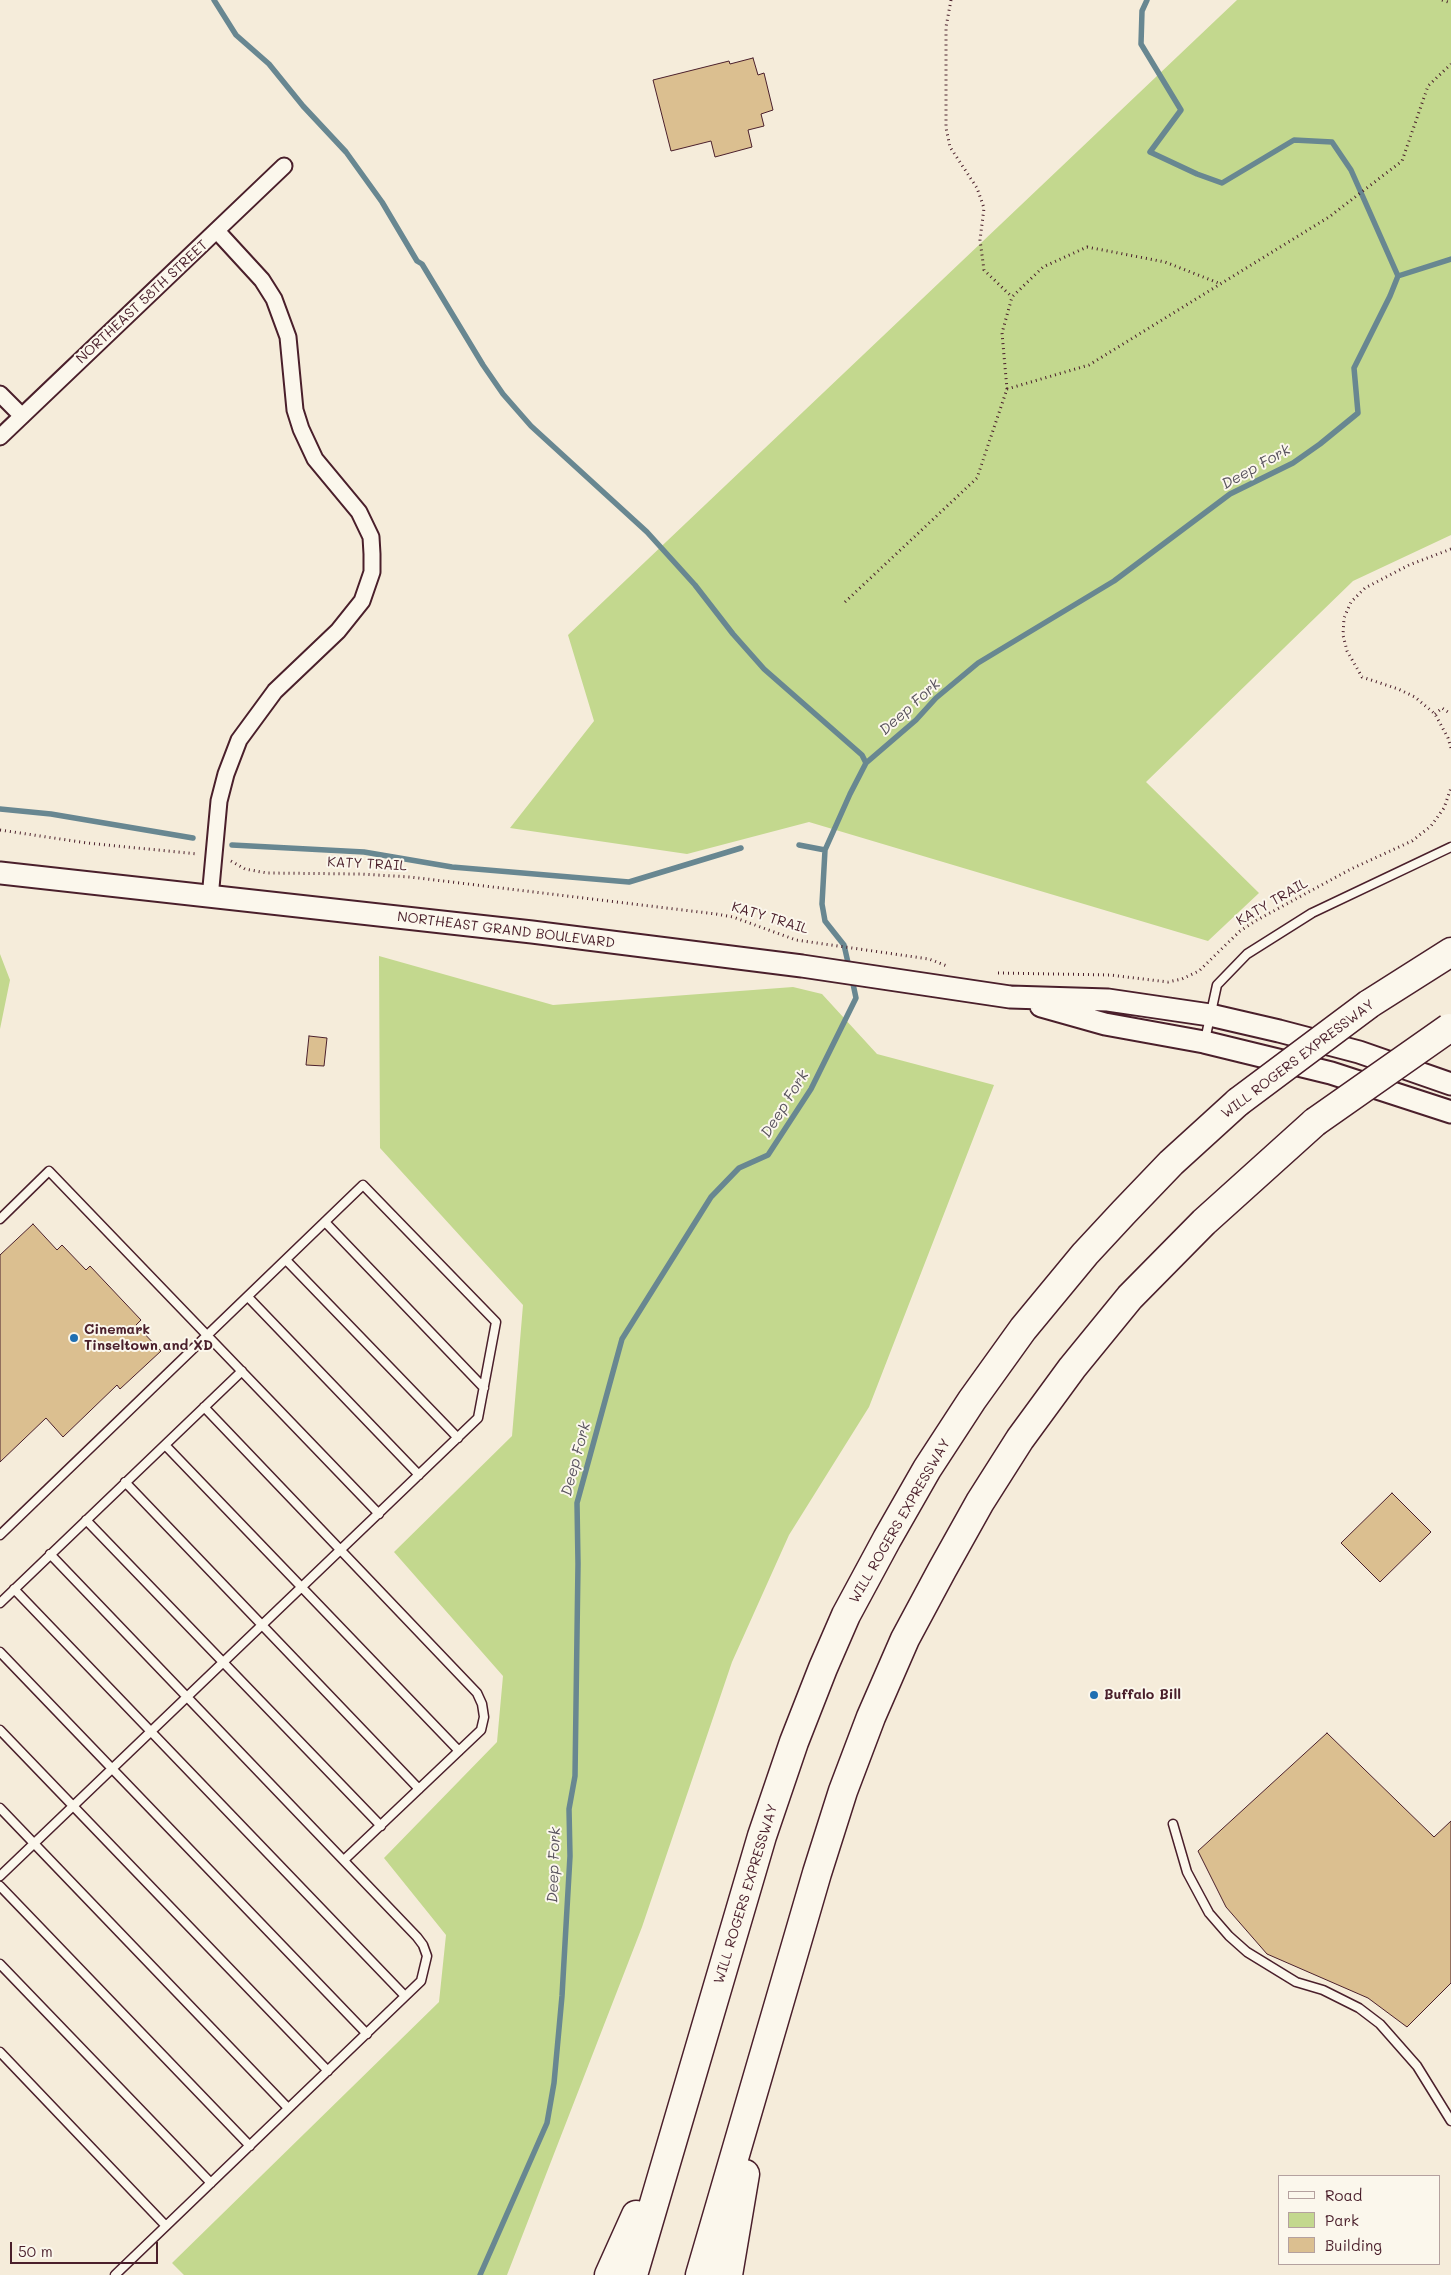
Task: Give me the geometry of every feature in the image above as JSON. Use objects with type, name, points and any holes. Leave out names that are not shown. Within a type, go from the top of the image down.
[{"type":"highway","name":"WILL ROGERS EXPRESSWAY","points":[[633,2275],[757,1854],[794,1742],[842,1624],[887,1539],[972,1400],[1023,1328],[1085,1254],[1171,1163],[1238,1102],[1369,1004],[1451,952]]},
{"type":"highway","points":[[700,2275],[817,1873],[843,1791],[871,1717],[905,1639],[980,1502],[1020,1439],[1072,1368],[1130,1297],[1204,1222],[1315,1122],[1450,1027]]},
{"type":"highway","points":[[728,2275],[765,2052]]},
{"type":"highway","points":[[609,2275],[675,2132]]},
{"type":"street","name":"NORTHEAST 58TH STREET","points":[[0,437],[284,166]]},
{"type":"street","points":[[210,898],[219,802],[226,774],[239,740],[275,691],[338,631],[362,601],[372,572],[371,538],[359,512],[315,459],[301,429],[294,403],[288,336],[274,299],[262,280],[217,231]]},
{"type":"street","points":[[0,394],[22,416]]},
{"type":"street","name":"NORTHEAST GRAND BOULEVARD","points":[[0,873],[210,898],[532,932],[802,966],[1010,997],[1108,1000],[1210,1015],[1359,1052],[1451,1084]]},
{"type":"street","name":"NORTHEAST GRAND BOULEVARD","points":[[1010,997],[1105,1024],[1204,1042],[1331,1072],[1451,1112]]},
{"type":"lane","points":[[1204,1042],[1217,984],[1247,954],[1312,913],[1451,848]]},
{"type":"lane","points":[[0,1219],[49,1171],[209,1335],[379,1514]]},
{"type":"lane","points":[[0,1535],[363,1186],[496,1322],[478,1418],[0,1876]]},
{"type":"lane","points":[[325,1222],[484,1388]]},
{"type":"lane","points":[[286,1260],[458,1438]]},
{"type":"lane","points":[[248,1297],[419,1475]]},
{"type":"lane","points":[[0,1603],[242,1371]]},
{"type":"lane","points":[[204,1408],[477,1693],[482,1704],[484,1717],[481,1730],[344,1860]]},
{"type":"lane","points":[[165,1445],[458,1752]]},
{"type":"lane","points":[[125,1482],[419,1789]]},
{"type":"lane","points":[[86,1520],[381,1826]]},
{"type":"lane","points":[[50,1554],[344,1860],[423,1945],[427,1956],[421,1981],[115,2275]]},
{"type":"lane","points":[[14,1589],[405,1996]]},
{"type":"lane","points":[[0,1652],[367,2034]]},
{"type":"lane","points":[[0,1730],[328,2071]]},
{"type":"lane","points":[[0,1808],[288,2108]]},
{"type":"lane","points":[[1174,1824],[1187,1872],[1209,1913],[1229,1936],[1247,1952],[1296,1982],[1324,1990],[1359,2008],[1380,2024],[1416,2066],[1451,2121]]},
{"type":"lane","points":[[0,1886],[250,2146]]},
{"type":"lane","points":[[0,1964],[211,2183]]},
{"type":"lane","points":[[0,2052],[166,2226]]},
{"type":"path","points":[[950,0],[946,27],[946,128],[950,147],[977,188],[984,208],[980,240],[984,270],[1012,297]]},
{"type":"path","points":[[1442,0],[1451,3]]},
{"type":"path","points":[[1007,390],[1090,366],[1330,217],[1402,161],[1428,86],[1451,64]]},
{"type":"path","points":[[844,602],[976,478],[1007,390],[1002,333],[1012,297],[1043,267],[1086,247],[1165,262],[1221,284]]},
{"type":"path","points":[[1451,549],[1409,565],[1365,588],[1351,602],[1344,618],[1343,635],[1347,651],[1362,677],[1415,697],[1435,714],[1448,738],[1451,748]]},
{"type":"path","points":[[1435,714],[1442,708],[1451,714]]},
{"type":"path","name":"KATY TRAIL","points":[[993,973],[1110,975],[1168,982],[1182,979],[1199,971],[1240,931],[1257,920],[1351,869],[1412,842],[1431,826],[1444,808],[1451,788]]},
{"type":"path","name":"KATY TRAIL","points":[[0,830],[104,845],[226,858],[245,869],[267,873],[360,874],[410,877],[716,914],[733,917],[796,940],[929,959],[955,967]]},
{"type":"green space","points":[[1237,0],[1451,0],[1451,535],[1353,581],[1146,782],[1259,893],[1208,941],[809,822],[687,854],[510,828],[594,721],[568,635]]},
{"type":"green space","points":[[0,954],[10,980],[0,1029]]},
{"type":"green space","points":[[379,956],[553,1005],[793,987],[822,994],[877,1054],[994,1085],[869,1407],[789,1535],[732,1662],[642,1927],[507,2275],[184,2275],[172,2263],[439,2002],[446,1935],[384,1858],[497,1742],[503,1676],[394,1552],[512,1436],[523,1305],[380,1148]]},
{"type":"building","points":[[753,58],[758,75],[764,73],[773,110],[761,114],[764,126],[748,130],[752,147],[715,157],[711,141],[671,151],[653,80],[729,61],[730,64]]},
{"type":"building","points":[[309,1036],[327,1038],[324,1066],[306,1065]]},
{"type":"building","name":"Cinemark Tinseltown and XD","points":[[33,1224],[57,1250],[62,1245],[86,1270],[90,1266],[141,1320],[136,1325],[161,1351],[120,1389],[117,1385],[63,1437],[46,1418],[0,1462],[0,1255]]},
{"type":"building","points":[[1392,1493],[1431,1532],[1380,1582],[1341,1543]]},
{"type":"building","points":[[1327,1733],[1434,1837],[1451,1821],[1451,1983],[1407,2027],[1368,1998],[1267,1954],[1226,1907],[1198,1851]]},
{"type":"waterway","points":[[214,0],[236,35],[269,64],[303,106],[346,152],[382,202],[417,261],[422,264],[483,365],[503,394],[531,426],[647,532],[695,585],[733,634],[764,669],[862,755],[866,763]]},
{"type":"waterway","points":[[1147,0],[1142,11],[1141,44],[1181,110],[1150,152],[1197,174],[1222,183],[1294,140],[1332,142],[1351,170],[1398,276]]},
{"type":"waterway","name":"Deep Fork","points":[[1398,276],[1451,259]]},
{"type":"waterway","name":"Deep Fork","points":[[849,967],[844,945],[825,921],[822,904],[825,850],[866,763],[916,720],[936,698],[978,663],[1114,581],[1230,494],[1293,463],[1358,413],[1354,368],[1398,276]]},
{"type":"waterway","points":[[0,809],[51,814],[193,838]]},
{"type":"waterway","points":[[232,845],[364,852],[452,867],[629,882],[741,848]]},
{"type":"waterway","points":[[799,845],[825,850]]},
{"type":"waterway","name":"Deep Fork","points":[[480,2275],[547,2123],[554,2083],[562,1996],[570,1856],[569,1809],[575,1776],[577,1503],[622,1339],[711,1197],[739,1168],[768,1155],[811,1089],[856,998],[852,979]]},
{"type":"place","name":"Cinemark Tinseltown and XD","points":[[74,1338]]},
{"type":"place","name":"Buffalo Bill","points":[[1094,1695]]}]
